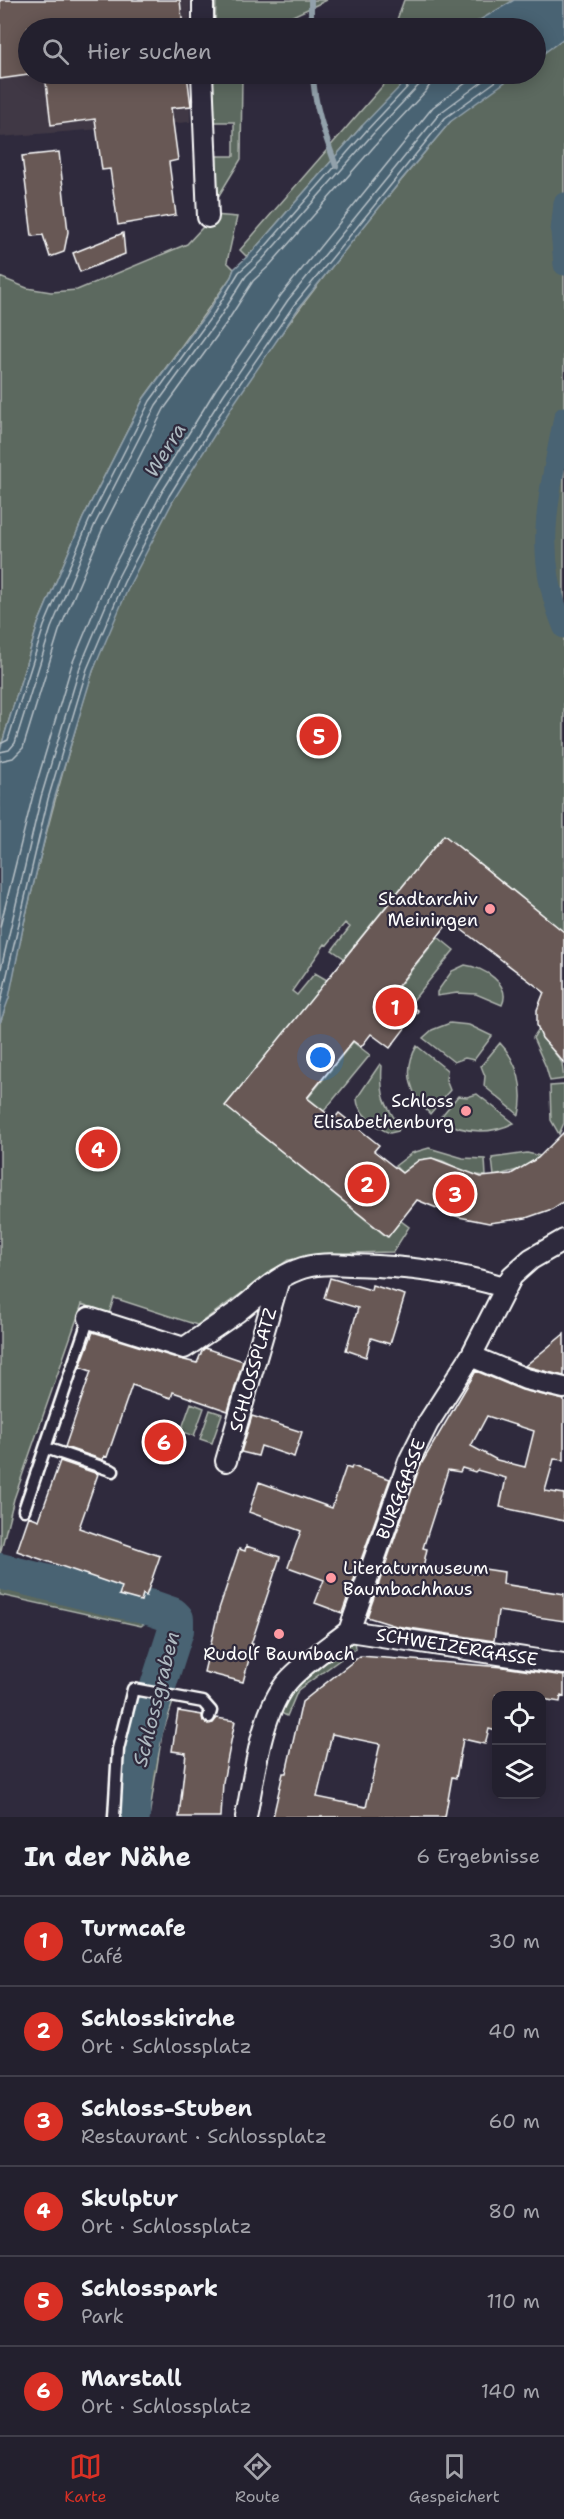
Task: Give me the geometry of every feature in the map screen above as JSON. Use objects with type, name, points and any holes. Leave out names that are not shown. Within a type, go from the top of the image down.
[{"type":"street","points":[[202,18],[203,0]]},
{"type":"street","points":[[202,84],[208,217]]},
{"type":"street","points":[[564,1240],[521,1267],[504,1287],[471,1356],[526,1378],[564,1388]]},
{"type":"street","name":"SCHLOSSPLATZ","points":[[89,1317],[184,1347],[231,1317],[279,1279],[296,1270],[315,1265],[386,1265],[415,1268],[504,1287]]},
{"type":"street","name":"SCHLOSSPLATZ","points":[[226,1461],[279,1279]]},
{"type":"street","name":"BURGGASSE","points":[[349,1631],[409,1461],[428,1423],[471,1356]]},
{"type":"street","points":[[246,1817],[265,1728],[277,1696],[292,1677],[349,1631]]},
{"type":"street","name":"SCHWEIZERGASSE","points":[[349,1631],[564,1664]]},
{"type":"lane","points":[[24,1510],[89,1317]]},
{"type":"lane","points":[[46,1448],[113,1471]]},
{"type":"lane","points":[[114,1817],[118,1749],[133,1689],[203,1702],[211,1711],[209,1717]]},
{"type":"shaded area","points":[[0,0],[190,0],[190,18],[18,18],[18,84],[190,84],[190,122],[0,137]]},
{"type":"green space","points":[[216,0],[327,0],[288,18],[215,18]]},
{"type":"green space","points":[[404,0],[564,0],[564,932],[444,835],[344,958],[332,950],[350,927],[345,923],[327,945],[325,944],[292,991],[297,995],[315,973],[327,980],[226,1106],[387,1237],[401,1221],[409,1227],[393,1252],[350,1253],[288,1260],[197,1325],[114,1298],[109,1314],[82,1304],[14,1499],[0,1554],[0,1023],[60,781],[88,686],[124,595],[161,522],[202,451],[296,314],[450,122],[362,126],[252,252],[246,256],[240,250],[384,84],[546,84],[546,18],[398,18]]},
{"type":"green space","points":[[213,84],[242,84],[241,159],[218,197],[211,191],[211,156],[234,156],[234,122],[211,122]]},
{"type":"green space","points":[[214,215],[237,217],[227,262],[234,269],[231,277],[144,398],[83,518],[38,624],[0,750],[0,277],[27,288],[51,292],[77,290],[187,244]]},
{"type":"green space","points":[[438,937],[454,950],[410,1004],[394,992]]},
{"type":"green space","points":[[465,965],[480,969],[494,978],[503,990],[502,1005],[476,994],[457,993],[437,996],[437,992],[452,971]]},
{"type":"green space","points":[[450,1023],[469,1025],[492,1036],[474,1060],[465,1058],[454,1062],[423,1038],[432,1030]]},
{"type":"green space","points":[[538,1030],[562,1063],[564,1079],[550,1081],[533,1038]]},
{"type":"green space","points":[[353,1042],[370,1055],[324,1111],[308,1098]]},
{"type":"green space","points":[[500,1043],[516,1067],[521,1095],[519,1115],[484,1086],[485,1076],[481,1066]]},
{"type":"green space","points":[[417,1046],[447,1070],[446,1080],[450,1090],[430,1114],[418,1099],[411,1083],[410,1065]]},
{"type":"green space","points":[[380,1064],[384,1098],[400,1127],[398,1131],[390,1133],[380,1128],[364,1114],[357,1098]]},
{"type":"green space","points":[[564,1085],[564,1123],[559,1134],[551,1120],[550,1086]]},
{"type":"green space","points":[[477,1094],[514,1123],[486,1131],[476,1131],[457,1127],[439,1119],[458,1096],[467,1097]]},
{"type":"green space","points":[[429,1148],[463,1158],[485,1159],[486,1176],[462,1171],[435,1159],[415,1163],[402,1173],[395,1166],[412,1153]]},
{"type":"green space","points":[[527,1153],[541,1156],[521,1169],[494,1176],[492,1158]]},
{"type":"green space","points":[[191,1403],[204,1408],[194,1436],[181,1431]]},
{"type":"green space","points":[[210,1410],[222,1414],[212,1443],[200,1439]]},
{"type":"green space","points":[[0,1576],[150,1615],[148,1621],[141,1626],[0,1595]]},
{"type":"green space","points":[[354,1639],[355,1649],[298,1690],[287,1716],[279,1712],[294,1684]]},
{"type":"green space","points":[[138,1696],[173,1702],[162,1734],[149,1817],[121,1817],[126,1751]]},
{"type":"water","points":[[514,0],[564,0],[564,38],[546,52],[546,18],[483,18]]},
{"type":"water","name":"Werra","points":[[402,84],[502,84],[450,122],[298,309],[235,402],[174,499],[130,584],[93,671],[54,800],[24,923],[9,998],[0,1023],[0,750],[38,624],[83,518],[144,398],[209,310],[234,269],[252,252],[362,126]]},
{"type":"building","points":[[0,0],[180,0],[182,18],[18,18],[18,76],[0,79]]},
{"type":"building","points":[[46,84],[188,84],[191,106],[171,108],[178,160],[169,162],[176,215],[118,225],[110,169],[102,170],[95,119],[51,125]]},
{"type":"building","points":[[59,152],[68,232],[64,252],[50,257],[43,235],[32,236],[22,156]]},
{"type":"building","points":[[123,233],[125,254],[80,272],[73,253]]},
{"type":"building","points":[[444,835],[564,932],[564,1063],[542,1038],[537,1025],[537,1010],[544,992],[450,921],[393,992],[418,1011],[390,1048],[371,1034],[361,1047],[353,1041],[307,1098],[334,1119],[339,1113],[379,1145],[374,1151],[402,1173],[419,1160],[432,1158],[481,1177],[511,1174],[538,1158],[564,1132],[564,1201],[552,1209],[526,1218],[489,1223],[459,1217],[417,1200],[388,1237],[225,1106]]},
{"type":"building","points":[[330,1278],[371,1290],[372,1285],[405,1295],[390,1344],[371,1338],[366,1357],[346,1350],[358,1308],[324,1298]]},
{"type":"building","points":[[93,1332],[197,1363],[205,1348],[243,1361],[228,1411],[173,1392],[171,1398],[132,1385],[107,1457],[104,1456],[103,1460],[65,1447],[91,1371],[80,1367]]},
{"type":"building","points":[[564,1334],[564,1376],[525,1366]]},
{"type":"building","points":[[476,1371],[522,1390],[564,1400],[564,1460],[554,1459],[545,1491],[564,1494],[564,1521],[500,1507],[506,1478],[477,1470],[475,1472],[462,1468],[460,1472],[448,1470],[423,1548],[427,1549],[423,1567],[477,1574],[478,1568],[504,1572],[503,1584],[564,1594],[564,1621],[498,1611],[494,1641],[396,1626],[367,1617],[420,1466]],"holes":[[[487,1416],[534,1431],[525,1467],[497,1460],[471,1446]]]},
{"type":"building","points":[[252,1416],[302,1432],[294,1457],[261,1446],[258,1456],[241,1452]]},
{"type":"building","points":[[60,1461],[98,1474],[79,1528],[160,1556],[146,1596],[143,1594],[141,1601],[119,1595],[122,1587],[17,1551],[29,1516],[39,1520]]},
{"type":"building","points":[[352,1466],[390,1479],[342,1613],[315,1603],[324,1580],[288,1567],[301,1531],[249,1512],[259,1482],[332,1508],[346,1467],[351,1469]]},
{"type":"building","points":[[246,1546],[280,1557],[251,1644],[253,1644],[243,1682],[204,1672],[219,1609],[239,1549],[245,1551]]},
{"type":"building","points":[[360,1656],[503,1667],[564,1676],[564,1697],[561,1696],[560,1702],[546,1700],[546,1691],[492,1691],[492,1730],[489,1729],[485,1744],[463,1739],[456,1778],[452,1777],[445,1817],[273,1817],[283,1773],[286,1773],[302,1702]],"holes":[[[332,1734],[380,1744],[366,1807],[317,1797]]]},
{"type":"building","points":[[178,1711],[202,1715],[203,1721],[207,1724],[213,1723],[217,1718],[235,1721],[223,1782],[221,1817],[179,1817],[186,1753],[172,1751]]},
{"type":"waterway","points":[[311,0],[311,18]]},
{"type":"waterway","points":[[314,84],[324,132],[336,166]]},
{"type":"waterway","points":[[564,203],[561,231],[564,265]]},
{"type":"waterway","points":[[564,417],[546,523],[548,574],[564,628]]},
{"type":"waterway","name":"Schlossgraben","points":[[0,1571],[152,1608],[172,1615],[176,1619],[176,1630],[141,1746],[133,1793],[132,1817]]},
{"type":"place","name":"Schlosspark","points":[[319,736]]},
{"type":"place","name":"Stadtarchiv Meiningen","points":[[490,909]]},
{"type":"place","name":"Turmcafe","points":[[395,1007]]},
{"type":"place","name":"Schloss Elisabethenburg","points":[[466,1111]]},
{"type":"place","name":"Skulptur","points":[[98,1149]]},
{"type":"place","name":"Schlosskirche","points":[[367,1184]]},
{"type":"place","name":"Schloss-Stuben","points":[[455,1194]]},
{"type":"place","name":"Marstall","points":[[164,1442]]},
{"type":"place","name":"Literaturmuseum Baumbachhaus","points":[[331,1578]]},
{"type":"place","name":"Rudolf Baumbach","points":[[279,1634]]}]
